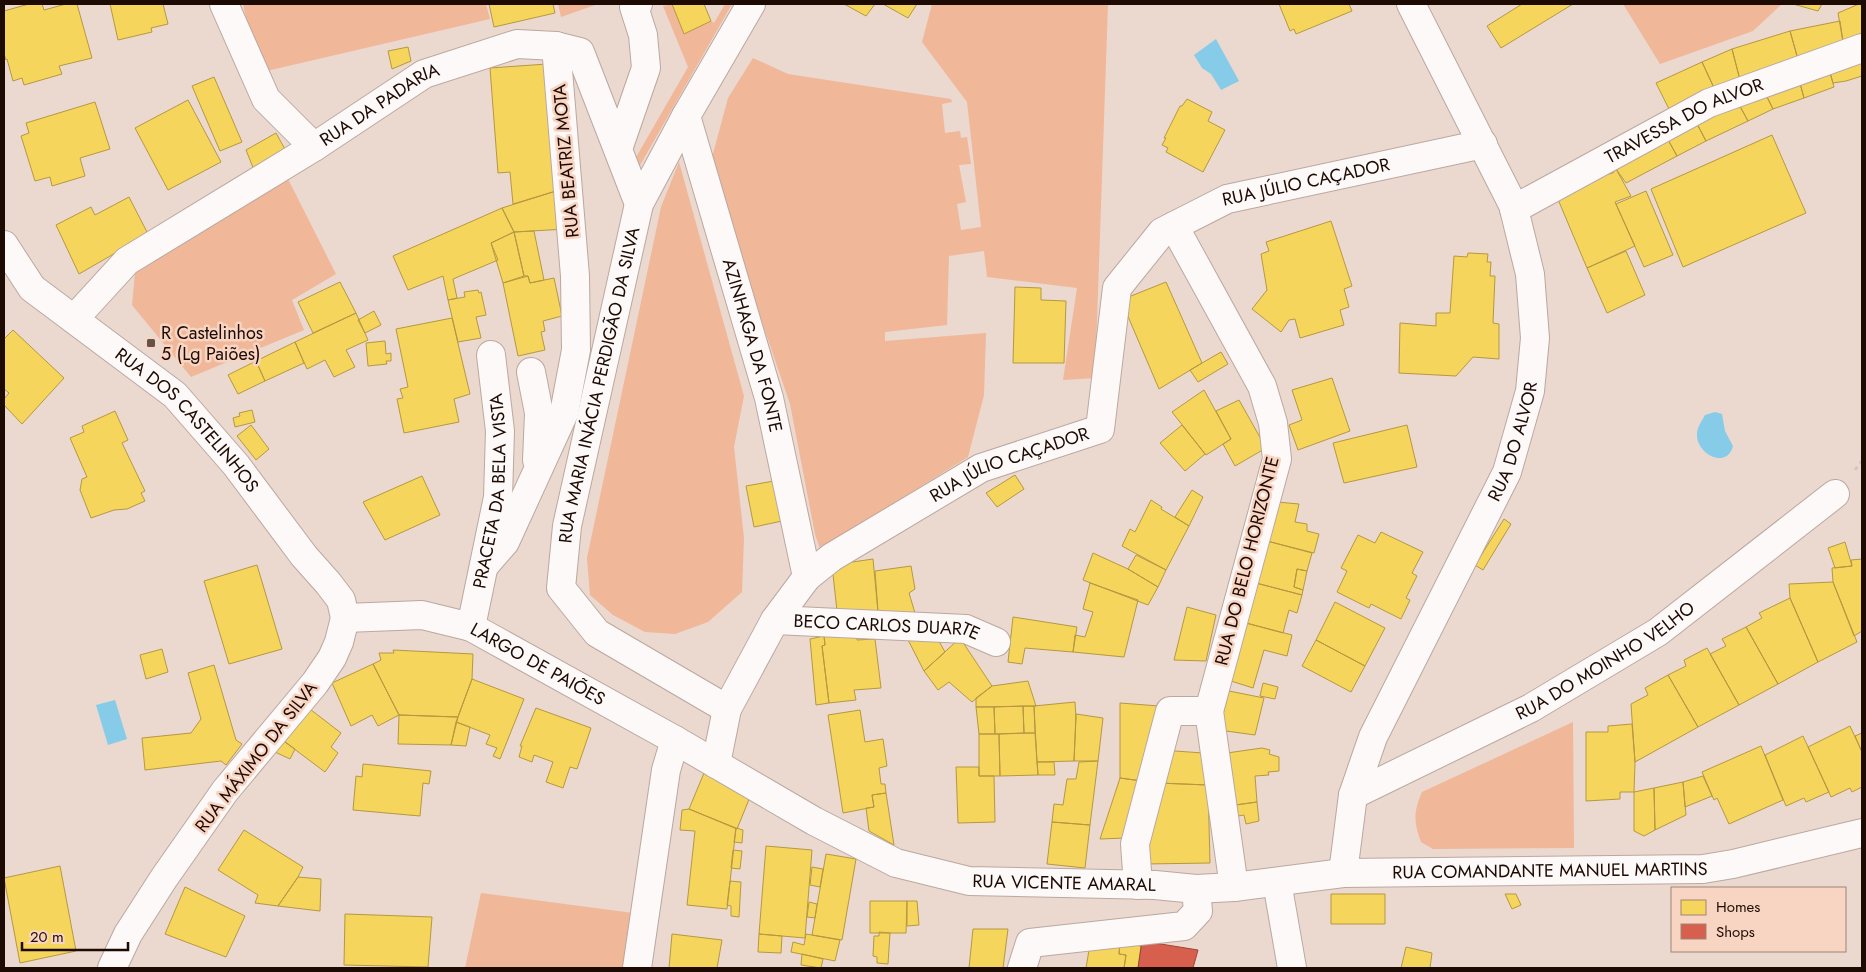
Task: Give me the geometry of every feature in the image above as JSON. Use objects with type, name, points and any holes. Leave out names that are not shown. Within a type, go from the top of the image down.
[{"type":"street","points":[[224,4],[266,99],[314,147]]},
{"type":"street","points":[[618,149],[646,68],[643,35],[634,7],[638,4]]},
{"type":"street","name":"RUA MARIA INÁCIA PERDIGÃO DA SILVA","points":[[727,709],[597,633],[561,588],[567,526],[639,204],[686,116],[750,4]]},
{"type":"street","name":"RUA DO ALVOR","points":[[1343,873],[1353,794],[1373,738],[1507,472],[1530,391],[1535,338],[1530,274],[1514,209],[1411,4]]},
{"type":"street","name":"RUA DA PADARIA","points":[[74,319],[127,261],[314,147],[424,74],[517,44],[556,46],[580,52],[639,204]]},
{"type":"street","name":"RUA BEATRIZ MOTA","points":[[484,566],[505,542],[564,413],[576,350],[575,276],[556,46]]},
{"type":"street","name":"TRAVESSA DO ALVOR","points":[[1514,209],[1709,103],[1862,48]]},
{"type":"street","name":"AZINHAGA DA FONTE","points":[[686,116],[769,398],[807,577]]},
{"type":"street","name":"RUA JÚLIO CAÇADOR","points":[[775,620],[807,577],[832,557],[981,468],[1100,430],[1117,288],[1162,232],[1227,199],[1483,144]]},
{"type":"street","name":"RUA DO BELO HORIZONTE","points":[[1174,226],[1262,386],[1273,423],[1276,459],[1209,711],[1234,887]]},
{"type":"street","name":"RUA DOS CASTELINHOS","points":[[4,245],[32,288],[175,395],[236,465],[304,556],[341,600],[345,618]]},
{"type":"street","name":"PRACETA DA BELA VISTA","points":[[471,627],[498,497],[500,431],[491,355]]},
{"type":"street","points":[[531,372],[539,413],[536,473]]},
{"type":"street","name":"RUA DO MOINHO VELHO","points":[[1353,794],[1531,708],[1658,632],[1836,494]]},
{"type":"street","name":"LARGO DE PAIÕES","points":[[345,618],[422,616],[471,627],[675,740],[814,821],[896,863]]},
{"type":"street","name":"RUA MÁXIMO DA SILVA","points":[[112,968],[134,926],[164,878],[225,791],[316,683],[332,658],[339,642],[345,618]]},
{"type":"street","points":[[716,764],[727,709],[775,620]]},
{"type":"street","name":"BECO CARLOS DUARTE","points":[[775,620],[966,629],[996,642]]},
{"type":"street","points":[[1138,886],[1135,844],[1170,711],[1209,711]]},
{"type":"street","points":[[637,968],[666,770],[675,740]]},
{"type":"street","name":"RUA COMANDANTE MANUEL MARTINS","points":[[1234,887],[1343,873],[1703,868],[1733,864],[1862,833]]},
{"type":"street","name":"RUA VICENTE AMARAL","points":[[896,863],[969,881],[1155,885],[1196,888],[1234,887]]},
{"type":"street","points":[[1277,882],[1292,968]]},
{"type":"street","points":[[1022,968],[1030,943],[1184,926],[1198,911],[1196,888]]},
{"type":"shaded area","points":[[243,4],[486,4],[490,19],[258,73]]},
{"type":"shaded area","points":[[558,4],[598,4],[561,17]]},
{"type":"shaded area","points":[[672,4],[684,34],[711,21],[714,23],[725,4],[732,4],[635,174],[631,166],[688,67],[663,6]]},
{"type":"shaded area","points":[[932,4],[1108,4],[1095,378],[1063,380],[1077,288],[987,277],[984,251],[949,256],[947,325],[885,332],[885,341],[986,333],[984,395],[968,457],[820,549],[815,534],[790,404],[725,213],[711,161],[728,98],[753,58],[788,74],[951,99],[952,102],[942,104],[945,133],[960,131],[961,138],[967,137],[971,164],[959,165],[966,202],[957,204],[961,230],[981,227],[967,102],[922,42]]},
{"type":"shaded area","points":[[1623,4],[1782,4],[1753,31],[1660,64]]},
{"type":"shaded area","points":[[679,162],[744,396],[734,447],[744,538],[742,592],[708,622],[675,634],[645,632],[613,615],[590,595],[587,558],[661,207]]},
{"type":"shaded area","points":[[288,179],[336,274],[292,300],[304,330],[191,377],[132,305],[135,273]]},
{"type":"shaded area","points":[[1573,722],[1574,848],[1433,849],[1421,842],[1416,817],[1417,806],[1422,792]]},
{"type":"shaded area","points":[[481,893],[633,913],[625,968],[465,968]]},
{"type":"water","points":[[1216,39],[1239,81],[1221,90],[1211,74],[1202,68],[1194,55]]},
{"type":"water","points":[[1715,412],[1722,414],[1725,431],[1733,446],[1730,453],[1725,457],[1719,458],[1706,453],[1701,448],[1697,434],[1705,415]]},
{"type":"water","points":[[115,700],[127,739],[108,745],[96,705]]},
{"type":"building: Homes","points":[[29,4],[42,4],[44,10],[66,4],[77,4],[92,58],[59,66],[62,74],[24,85],[22,78],[13,81],[4,54],[4,11]]},
{"type":"building: Homes","points":[[110,4],[163,4],[168,24],[151,28],[152,32],[118,40]]},
{"type":"building: Homes","points":[[489,4],[553,4],[555,13],[494,27]]},
{"type":"building: Homes","points":[[672,4],[704,4],[711,21],[684,34]]},
{"type":"building: Homes","points":[[844,4],[875,4],[866,16]]},
{"type":"building: Homes","points":[[883,4],[917,4],[908,18]]},
{"type":"building: Homes","points":[[1279,4],[1349,4],[1352,11],[1296,34],[1294,29],[1290,31]]},
{"type":"building: Homes","points":[[1522,4],[1573,4],[1501,48],[1487,26]]},
{"type":"building: Homes","points":[[1793,4],[1822,4],[1818,11]]},
{"type":"building: Homes","points":[[1862,4],[1862,38],[1844,48],[1838,13]]},
{"type":"building: Homes","points":[[1840,21],[1844,48],[1799,63],[1790,31]]},
{"type":"building: Homes","points":[[1790,31],[1799,63],[1740,80],[1732,49]]},
{"type":"building: Homes","points":[[408,47],[411,61],[392,69],[388,51]]},
{"type":"building: Homes","points":[[1732,49],[1740,80],[1715,90],[1702,62]]},
{"type":"building: Homes","points":[[1862,59],[1862,76],[1833,83],[1829,69]]},
{"type":"building: Homes","points":[[1702,62],[1715,90],[1672,115],[1656,83]]},
{"type":"building: Homes","points":[[547,64],[556,191],[513,204],[510,172],[498,173],[490,68]]},
{"type":"building: Homes","points":[[1829,69],[1834,87],[1804,98],[1798,76]]},
{"type":"building: Homes","points":[[1798,76],[1804,98],[1773,109],[1763,89]]},
{"type":"building: Homes","points":[[214,77],[242,142],[220,151],[192,86]]},
{"type":"building: Homes","points":[[1763,89],[1773,109],[1748,121],[1736,99]]},
{"type":"building: Homes","points":[[1187,99],[1212,112],[1208,121],[1225,130],[1203,172],[1166,152],[1168,148],[1162,145],[1180,106]]},
{"type":"building: Homes","points":[[1736,99],[1748,121],[1706,141],[1695,120]]},
{"type":"building: Homes","points":[[188,100],[221,162],[168,190],[135,128]]},
{"type":"building: Homes","points":[[95,102],[110,149],[80,158],[85,176],[52,186],[50,177],[35,181],[21,136],[29,133],[26,123]]},
{"type":"building: Homes","points":[[1695,120],[1706,141],[1677,156],[1666,136]]},
{"type":"building: Homes","points":[[276,133],[286,151],[254,170],[246,150]]},
{"type":"building: Homes","points":[[1772,135],[1806,213],[1683,267],[1651,189]]},
{"type":"building: Homes","points":[[1666,136],[1677,156],[1626,183],[1616,169]]},
{"type":"building: Homes","points":[[1616,169],[1631,196],[1615,202],[1635,246],[1587,268],[1557,197],[1604,175],[1613,173]]},
{"type":"building: Homes","points":[[556,191],[566,229],[514,232],[502,208]]},
{"type":"building: Homes","points":[[1646,191],[1673,255],[1644,267],[1616,204]]},
{"type":"building: Homes","points":[[129,197],[148,234],[79,274],[56,225],[91,207],[95,215]]},
{"type":"building: Homes","points":[[502,208],[514,232],[491,243],[498,260],[453,279],[457,298],[448,300],[443,276],[408,290],[393,256]]},
{"type":"building: Homes","points":[[1331,221],[1352,286],[1344,289],[1349,307],[1340,310],[1344,325],[1300,338],[1295,319],[1289,320],[1281,332],[1252,309],[1267,290],[1261,254],[1269,251],[1266,242]]},
{"type":"building: Homes","points":[[534,231],[544,280],[530,283],[528,276],[524,276],[514,232]]},
{"type":"building: Homes","points":[[514,232],[524,276],[503,283],[491,243]]},
{"type":"building: Homes","points":[[1626,251],[1645,295],[1607,313],[1587,268]]},
{"type":"building: Homes","points":[[1468,253],[1488,254],[1487,262],[1491,262],[1490,276],[1495,276],[1493,323],[1499,324],[1499,359],[1473,357],[1456,376],[1399,373],[1400,323],[1436,326],[1436,313],[1450,313],[1454,256],[1467,257]]},
{"type":"building: Homes","points":[[528,276],[530,283],[554,278],[562,316],[543,321],[545,331],[541,332],[545,350],[518,356],[503,283]]},
{"type":"building: Homes","points":[[340,282],[356,313],[313,333],[298,302]]},
{"type":"building: Homes","points":[[1166,282],[1202,363],[1159,389],[1121,300]]},
{"type":"building: Homes","points":[[1015,287],[1041,288],[1041,300],[1066,301],[1064,363],[1013,363]]},
{"type":"building: Homes","points":[[478,290],[479,293],[481,292],[486,315],[476,317],[481,338],[458,342],[448,300],[465,297],[464,292]]},
{"type":"building: Homes","points":[[374,311],[381,325],[365,333],[358,320]]},
{"type":"building: Homes","points":[[356,313],[368,340],[346,350],[355,367],[334,377],[325,360],[307,369],[295,342]]},
{"type":"building: Homes","points":[[452,318],[470,394],[454,399],[459,422],[404,433],[397,399],[403,398],[400,389],[408,387],[396,329]]},
{"type":"building: Homes","points":[[13,330],[64,378],[22,424],[4,405],[4,399],[9,393],[4,389],[4,339]]},
{"type":"building: Homes","points":[[385,341],[386,354],[391,353],[391,361],[386,361],[387,364],[368,366],[366,343]]},
{"type":"building: Homes","points":[[295,342],[304,363],[265,381],[256,361]]},
{"type":"building: Homes","points":[[1221,352],[1228,364],[1198,382],[1190,370]]},
{"type":"building: Homes","points":[[256,361],[265,381],[238,394],[228,375]]},
{"type":"building: Homes","points":[[1332,378],[1350,431],[1298,450],[1289,425],[1302,420],[1292,390]]},
{"type":"building: Homes","points":[[1204,390],[1231,439],[1206,455],[1172,412]]},
{"type":"building: Homes","points":[[1239,400],[1266,448],[1235,466],[1223,444],[1231,439],[1216,411]]},
{"type":"building: Homes","points":[[252,410],[255,422],[235,427],[233,418],[240,416],[239,413]]},
{"type":"building: Homes","points":[[115,411],[128,440],[122,443],[145,491],[141,493],[145,501],[127,509],[114,510],[91,518],[80,490],[82,479],[87,477],[70,438],[84,432],[82,426]]},
{"type":"building: Homes","points":[[251,425],[269,449],[256,460],[237,436]]},
{"type":"building: Homes","points":[[1182,425],[1205,454],[1185,471],[1160,443]]},
{"type":"building: Homes","points":[[1407,425],[1417,467],[1344,483],[1333,443]]},
{"type":"building: Homes","points":[[1015,475],[1024,489],[997,507],[986,493]]},
{"type":"building: Homes","points":[[422,476],[440,515],[385,540],[363,502]]},
{"type":"building: Homes","points":[[774,481],[782,521],[754,527],[746,486]]},
{"type":"building: Homes","points":[[1192,490],[1203,497],[1189,526],[1175,517]]},
{"type":"building: Homes","points":[[1151,500],[1162,507],[1161,509],[1189,526],[1166,570],[1122,546],[1130,529],[1135,532]]},
{"type":"building: Homes","points":[[1277,502],[1299,504],[1295,522],[1307,524],[1307,531],[1319,534],[1314,553],[1267,541]]},
{"type":"building: Homes","points":[[1504,519],[1511,524],[1483,570],[1475,565]]},
{"type":"building: Homes","points":[[1381,532],[1423,552],[1412,573],[1417,576],[1406,598],[1410,600],[1401,619],[1371,604],[1369,608],[1337,592],[1347,571],[1341,568],[1358,535],[1375,543]]},
{"type":"building: Homes","points":[[1267,541],[1312,553],[1307,571],[1297,569],[1294,587],[1303,590],[1302,595],[1256,583]]},
{"type":"building: Homes","points":[[1845,542],[1852,566],[1835,568],[1828,548]]},
{"type":"building: Homes","points":[[1093,553],[1128,569],[1158,587],[1148,605],[1083,580]]},
{"type":"building: Homes","points":[[1136,555],[1166,570],[1158,587],[1128,569]]},
{"type":"building: Homes","points":[[873,559],[878,612],[837,611],[832,565]]},
{"type":"building: Homes","points":[[1862,559],[1862,631],[1854,636],[1833,582],[1832,568],[1852,566],[1851,560]]},
{"type":"building: Homes","points":[[257,565],[282,649],[229,664],[204,581]]},
{"type":"building: Homes","points":[[911,566],[915,589],[909,593],[915,613],[878,612],[875,571]]},
{"type":"building: Homes","points":[[1297,569],[1307,571],[1303,590],[1294,587]]},
{"type":"building: Homes","points":[[1833,582],[1857,642],[1818,662],[1790,598],[1789,584]]},
{"type":"building: Homes","points":[[1090,583],[1138,600],[1124,657],[1073,652],[1075,635],[1085,637],[1093,612],[1083,609]]},
{"type":"building: Homes","points":[[1256,583],[1302,595],[1297,613],[1289,610],[1283,633],[1246,623]]},
{"type":"building: Homes","points":[[1790,598],[1818,662],[1778,684],[1746,627],[1762,618],[1759,613]]},
{"type":"building: Homes","points":[[1335,602],[1385,628],[1365,666],[1316,640]]},
{"type":"building: Homes","points":[[1187,607],[1216,615],[1206,661],[1174,660]]},
{"type":"building: Homes","points":[[1013,617],[1077,627],[1073,652],[1025,648],[1022,664],[1008,662]]},
{"type":"building: Homes","points":[[1246,623],[1292,635],[1287,656],[1264,650],[1253,688],[1231,681]]},
{"type":"building: Homes","points":[[931,627],[945,652],[924,671],[905,634]]},
{"type":"building: Homes","points":[[1746,627],[1778,684],[1739,705],[1710,654],[1726,646],[1722,639]]},
{"type":"building: Homes","points":[[857,632],[857,640],[875,639],[881,688],[854,690],[856,700],[829,703],[822,646],[825,645],[824,636]]},
{"type":"building: Homes","points":[[824,636],[825,645],[822,646],[829,703],[816,705],[810,639]]},
{"type":"building: Homes","points":[[960,638],[992,686],[972,702],[949,682],[938,690],[924,671]]},
{"type":"building: Homes","points":[[1316,640],[1365,666],[1351,692],[1302,666]]},
{"type":"building: Homes","points":[[1707,648],[1739,705],[1698,727],[1668,675],[1686,666],[1684,660]]},
{"type":"building: Homes","points":[[162,649],[168,672],[146,679],[140,655]]},
{"type":"building: Homes","points":[[393,650],[473,654],[472,679],[458,717],[399,715],[373,664],[381,660],[379,653],[394,653]]},
{"type":"building: Homes","points":[[373,664],[399,715],[378,726],[372,715],[351,726],[332,683]]},
{"type":"building: Homes","points":[[214,665],[236,740],[242,744],[226,765],[221,761],[145,770],[142,738],[191,733],[201,719],[188,673]]},
{"type":"building: Homes","points":[[1668,675],[1698,727],[1635,762],[1631,704],[1648,695],[1645,688]]},
{"type":"building: Homes","points":[[472,679],[524,699],[500,759],[493,756],[497,748],[486,744],[490,735],[456,722]]},
{"type":"building: Homes","points":[[1028,681],[1036,706],[976,707],[976,698],[992,686]]},
{"type":"building: Homes","points":[[1263,683],[1278,687],[1275,699],[1260,696]]},
{"type":"building: Homes","points":[[1229,691],[1264,698],[1255,735],[1219,730]]},
{"type":"building: Homes","points":[[1075,702],[1074,761],[1037,762],[1034,706]]},
{"type":"building: Homes","points":[[1120,703],[1159,706],[1142,781],[1120,778]]},
{"type":"building: Homes","points":[[306,706],[341,733],[331,747],[338,753],[325,772],[281,739]]},
{"type":"building: Homes","points":[[1023,706],[1034,706],[1035,733],[1024,733]]},
{"type":"building: Homes","points":[[1023,706],[1024,733],[995,734],[994,707]]},
{"type":"building: Homes","points":[[976,707],[994,707],[995,734],[979,734]]},
{"type":"building: Homes","points":[[536,708],[591,728],[577,769],[570,767],[563,788],[546,782],[553,762],[534,755],[532,762],[519,757],[522,746],[520,746]]},
{"type":"building: Homes","points":[[860,710],[865,742],[883,739],[887,766],[879,768],[881,784],[885,784],[886,793],[872,795],[874,807],[843,813],[828,715]]},
{"type":"building: Homes","points":[[1076,714],[1103,718],[1098,761],[1074,761]]},
{"type":"building: Homes","points":[[399,715],[458,717],[451,745],[398,744]]},
{"type":"building: Homes","points":[[456,722],[470,727],[466,746],[451,745]]},
{"type":"building: Homes","points":[[1632,724],[1635,762],[1634,792],[1620,792],[1620,799],[1586,801],[1586,732],[1608,732],[1608,726]]},
{"type":"building: Homes","points":[[1850,726],[1862,752],[1862,787],[1852,792],[1850,788],[1831,797],[1808,747]]},
{"type":"building: Homes","points":[[1035,733],[1038,775],[1000,776],[999,734]]},
{"type":"building: Homes","points":[[1862,733],[1862,752],[1855,736]]},
{"type":"building: Homes","points":[[979,734],[999,734],[1000,776],[979,776]]},
{"type":"building: Homes","points":[[1803,736],[1829,792],[1806,802],[1804,798],[1786,806],[1765,755]]},
{"type":"building: Homes","points":[[281,739],[295,749],[290,759],[275,752]]},
{"type":"building: Homes","points":[[1761,746],[1783,800],[1729,824],[1717,798],[1714,800],[1702,772]]},
{"type":"building: Homes","points":[[1262,748],[1270,750],[1269,754],[1279,757],[1279,771],[1268,772],[1269,775],[1255,776],[1257,802],[1227,806],[1220,754]]},
{"type":"building: Homes","points":[[1175,751],[1203,753],[1208,785],[1158,783],[1165,755]]},
{"type":"building: Homes","points":[[1098,761],[1090,825],[1052,822],[1054,804],[1063,805],[1067,779],[1076,779],[1079,762]]},
{"type":"building: Homes","points":[[1037,762],[1054,762],[1055,775],[1038,775]]},
{"type":"building: Homes","points":[[363,764],[431,771],[429,784],[423,783],[420,816],[353,810],[356,776],[362,777]]},
{"type":"building: Homes","points":[[956,767],[979,767],[979,776],[994,776],[995,822],[958,823]]},
{"type":"building: Homes","points":[[704,773],[750,797],[737,829],[689,809]]},
{"type":"building: Homes","points":[[1703,776],[1712,796],[1685,807],[1683,782]]},
{"type":"building: Homes","points":[[1120,778],[1142,781],[1125,838],[1100,839]]},
{"type":"building: Homes","points":[[1683,782],[1686,815],[1655,830],[1654,788]]},
{"type":"building: Homes","points":[[1158,783],[1208,785],[1210,863],[1145,864]]},
{"type":"building: Homes","points":[[1654,788],[1655,830],[1644,836],[1634,831],[1634,792]]},
{"type":"building: Homes","points":[[886,793],[894,845],[869,831],[866,808],[874,807],[872,795]]},
{"type":"building: Homes","points":[[1257,802],[1259,821],[1246,824],[1244,815],[1238,816],[1236,805]]},
{"type":"building: Homes","points":[[689,809],[736,828],[727,909],[687,905],[695,831],[680,830],[682,810]]},
{"type":"building: Homes","points":[[1052,822],[1090,825],[1085,868],[1047,864]]},
{"type":"building: Homes","points":[[736,828],[743,830],[742,843],[734,842]]},
{"type":"building: Homes","points":[[244,830],[303,867],[278,906],[255,903],[258,895],[218,870]]},
{"type":"building: Homes","points":[[766,846],[812,850],[805,938],[759,934]]},
{"type":"building: Homes","points":[[733,850],[742,851],[740,869],[731,868]]},
{"type":"building: Homes","points":[[826,854],[856,859],[842,940],[812,935]]},
{"type":"building: Homes","points":[[60,866],[76,951],[20,963],[4,878]]},
{"type":"building: Homes","points":[[812,867],[823,869],[820,887],[810,885]]},
{"type":"building: Homes","points":[[298,877],[321,879],[320,911],[278,906]]},
{"type":"building: Homes","points":[[730,881],[741,882],[739,917],[731,916],[731,906],[727,905]]},
{"type":"building: Homes","points":[[185,887],[245,916],[226,957],[165,934]]},
{"type":"building: Homes","points":[[1331,894],[1385,894],[1385,924],[1331,924]]},
{"type":"building: Homes","points":[[1505,894],[1516,894],[1521,905],[1512,909]]},
{"type":"building: Homes","points":[[870,901],[907,901],[906,933],[870,933]]},
{"type":"building: Homes","points":[[907,901],[917,901],[919,925],[907,926]]},
{"type":"building: Homes","points":[[809,902],[817,904],[815,918],[807,917]]},
{"type":"building: Homes","points":[[345,914],[432,917],[428,967],[344,965]]},
{"type":"building: Homes","points":[[973,929],[1008,929],[1003,968],[969,968]]},
{"type":"building: Homes","points":[[879,932],[890,933],[888,964],[877,963],[877,957],[873,956],[874,936],[879,936]]},
{"type":"building: Homes","points":[[672,934],[722,940],[717,968],[669,968]]},
{"type":"building: Homes","points":[[759,934],[782,936],[781,953],[758,952]]},
{"type":"building: Homes","points":[[806,934],[840,940],[835,961],[791,952],[793,942],[804,945]]},
{"type":"building: Homes","points":[[1091,938],[1120,943],[1119,954],[1126,955],[1124,968],[1086,968]]},
{"type":"building: Homes","points":[[1120,943],[1141,946],[1138,968],[1124,968],[1126,955],[1119,954]]},
{"type":"building: Homes","points":[[1406,947],[1432,953],[1430,968],[1401,968]]},
{"type":"building: Homes","points":[[802,954],[823,959],[821,968],[801,965]]},
{"type":"building: Shops","points":[[1142,941],[1198,950],[1193,968],[1138,968]]},
{"type":"place","name":"R Castelinhos 5 (Lg Paiões)","points":[[151,343]]}]
